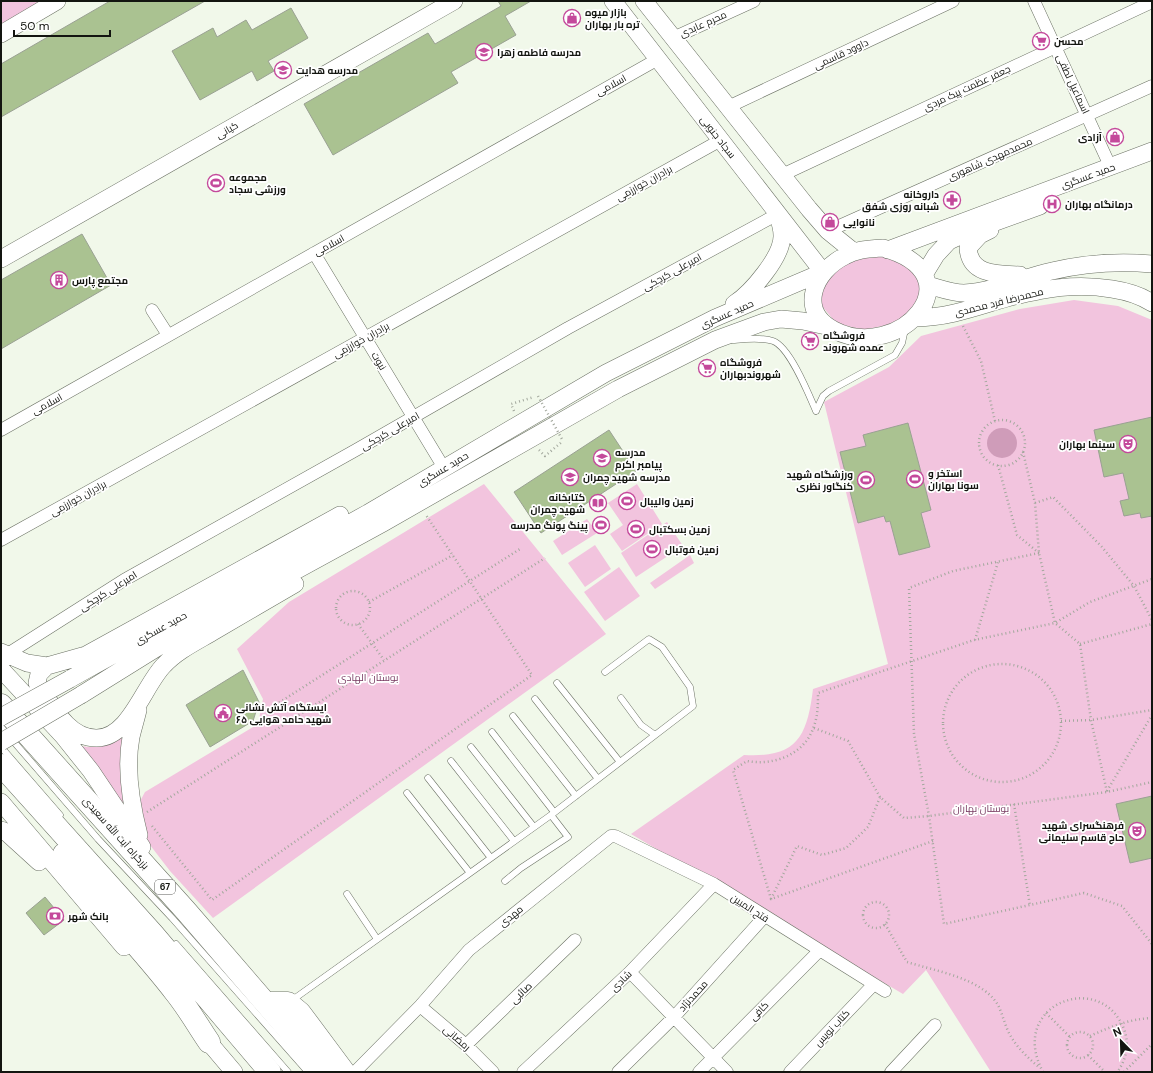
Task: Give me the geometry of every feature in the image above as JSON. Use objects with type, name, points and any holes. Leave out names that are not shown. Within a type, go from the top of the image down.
[{"type":"highway","name":"بزرگراه آیت الله سعیدی","points":[[1,705],[186,911],[325,1072]]},
{"type":"highway","points":[[1,765],[29,798],[153,934],[270,1072]]},
{"type":"highway","points":[[29,798],[74,870],[128,938],[175,992],[209,1042]]},
{"type":"highway","points":[[266,1003],[288,1003],[300,1013],[344,1072]]},
{"type":"main road","points":[[1,34],[58,1]]},
{"type":"main road","name":"کیانی","points":[[1,259],[454,1]]},
{"type":"main road","name":"سجاد جنوبی","points":[[613,1],[823,272]]},
{"type":"main road","points":[[644,1],[828,231],[854,252]]},
{"type":"main road","name":"حمید عسگری","points":[[888,250],[1112,168],[1152,151]]},
{"type":"main road","name":"حمید عسگری","points":[[926,279],[936,256],[949,241],[968,232],[1014,216],[1152,162]]},
{"type":"main road","points":[[715,318],[744,298],[763,276],[770,265],[780,246],[783,235],[778,214]]},
{"type":"main road","points":[[1014,216],[980,235],[968,248],[969,255],[972,263],[980,270],[992,273],[1032,275]]},
{"type":"main road","points":[[866,249],[888,250],[900,253],[911,259],[926,279],[927,295],[911,322],[884,335],[861,338],[842,334],[826,326],[818,316],[813,300],[816,284],[823,272],[836,261],[854,252],[866,249]]},
{"type":"main road","name":"محمدرضا فرد محمدی","points":[[926,279],[963,293],[981,291],[1032,275],[1081,265],[1102,262],[1152,264]]},
{"type":"main road","name":"حمید عسگری","points":[[1,717],[361,517],[606,373],[715,318],[823,272]]},
{"type":"main road","name":"محمدرضا فرد محمدی","points":[[911,322],[938,318],[1037,291],[1068,287],[1093,286],[1125,291],[1152,303]]},
{"type":"main road","name":"حمید عسگری","points":[[1,742],[81,695],[171,639],[460,480],[618,389],[715,340],[764,322],[781,319],[803,321],[826,326]]},
{"type":"main road","points":[[3,658],[47,666],[86,655],[362,504],[440,470]]},
{"type":"main road","points":[[47,666],[39,674],[38,683],[72,730],[82,736],[97,738],[116,732],[129,719],[163,666],[184,649],[380,534],[460,480]]},
{"type":"main road","points":[[3,658],[82,760],[142,847],[130,792],[131,737],[142,697]]},
{"type":"main road","points":[[1,802],[93,913],[234,1072]]},
{"type":"main road","points":[[1,830],[30,853],[93,913]]},
{"type":"street","name":"محرم عابدی","points":[[673,38],[754,1]]},
{"type":"street","name":"داوود قاسمی","points":[[728,107],[953,1]]},
{"type":"street","name":"اسماعیل لطفی","points":[[1034,1],[1112,168]]},
{"type":"street","name":"جعفر عظمت پیک مردی","points":[[782,175],[1055,46],[1152,2]]},
{"type":"street","name":"اسلامی","points":[[1,430],[658,59]]},
{"type":"street","name":"محمدمهدی شاهوری","points":[[828,231],[1152,86]]},
{"type":"street","name":"برادران خوارزمی","points":[[1,540],[721,140]]},
{"type":"street","name":"امیرعلی کرچکی","points":[[3,658],[124,580],[414,417],[568,328],[778,214]]},
{"type":"street","name":"نبوت","points":[[314,253],[414,417],[440,470]]},
{"type":"street","points":[[152,310],[168,335]]},
{"type":"street","name":"فتح المبین","points":[[611,836],[615,836],[714,884],[764,917],[885,991]]},
{"type":"street","name":"مهدی","points":[[355,1072],[420,1006],[469,950],[611,836]]},
{"type":"street","name":"شادی","points":[[523,1072],[630,972],[714,884]]},
{"type":"street","name":"محمدنژاد","points":[[618,1072],[674,1017],[764,917]]},
{"type":"street","name":"صائبی","points":[[466,1045],[575,940]]},
{"type":"street","name":"کافی","points":[[699,1072],[819,951]]},
{"type":"street","points":[[630,972],[727,1072]]},
{"type":"street","name":"کتاب نویس","points":[[790,1072],[874,984]]},
{"type":"street","name":"رمضانی","points":[[420,1006],[466,1045],[493,1072]]},
{"type":"street","points":[[891,1072],[936,1025]]},
{"type":"lane","points":[[715,340],[763,340],[773,341],[781,346],[795,366],[816,411],[823,396],[829,391],[895,355],[911,322]]},
{"type":"lane","points":[[288,1003],[553,814],[693,706],[690,687],[662,647],[649,639],[605,672]]},
{"type":"lane","points":[[557,682],[620,762]]},
{"type":"lane","points":[[621,698],[641,725],[655,735]]},
{"type":"lane","points":[[535,700],[598,779]]},
{"type":"lane","points":[[513,716],[576,796]]},
{"type":"lane","points":[[1,727],[98,839],[177,924],[308,1072]]},
{"type":"lane","points":[[492,732],[553,814],[568,837],[521,868],[505,881]]},
{"type":"lane","points":[[1,747],[67,822]]},
{"type":"lane","points":[[471,747],[534,827]]},
{"type":"lane","points":[[451,761],[514,841]]},
{"type":"lane","points":[[428,778],[491,858]]},
{"type":"lane","points":[[407,793],[470,872]]},
{"type":"lane","points":[[347,894],[377,939]]},
{"type":"lane","points":[[171,939],[288,1072]]},
{"type":"path","points":[[956,313],[981,361],[995,421]]},
{"type":"path","points":[[512,404],[538,396],[563,441],[545,456]]},
{"type":"path","points":[[1023,452],[1013,463],[998,465],[985,458],[980,445],[984,430],[995,421],[1003,420],[1016,425],[1024,438],[1023,452],[1035,503],[1039,553],[1055,623],[1080,644],[1091,720],[1107,792]]},
{"type":"path","points":[[998,465],[1016,535],[1039,553]]},
{"type":"path","points":[[1035,503],[1053,497],[1102,547],[1134,586],[1152,620]]},
{"type":"path","points":[[148,820],[212,900],[532,674],[420,506]]},
{"type":"path","points":[[269,709],[520,549]]},
{"type":"path","points":[[1039,553],[953,571],[909,588],[914,734],[933,841],[944,924],[1084,893],[1122,906],[1152,944]]},
{"type":"path","points":[[369,602],[452,555]]},
{"type":"path","points":[[143,814],[545,558]]},
{"type":"path","points":[[974,640],[998,562]]},
{"type":"path","points":[[771,899],[733,770],[747,761],[760,764],[776,761],[790,755],[805,743],[814,728],[818,711],[818,693],[974,640],[1055,623],[1090,602],[1152,579]]},
{"type":"path","points":[[351,591],[362,593],[369,602],[370,613],[363,622],[358,624],[347,624],[338,617],[336,606],[338,600],[341,596],[351,591]]},
{"type":"path","points":[[358,624],[384,660]]},
{"type":"path","points":[[1080,644],[1152,624]]},
{"type":"path","points":[[990,665],[1011,665],[1030,671],[1046,683],[1057,701],[1061,720],[1059,739],[1051,756],[1038,770],[1021,779],[1002,782],[984,780],[967,771],[953,758],[945,741],[942,722],[946,704],[956,686],[971,672],[990,665]]},
{"type":"path","points":[[1061,720],[1091,720],[1152,710]]},
{"type":"path","points":[[1107,792],[1152,715]]},
{"type":"path","points":[[814,728],[848,741],[880,797],[904,818],[1107,792],[1152,782]]},
{"type":"path","points":[[771,899],[797,846],[822,855],[846,848],[868,827],[880,797]]},
{"type":"path","points":[[1014,804],[1030,906]]},
{"type":"path","points":[[771,899],[933,841]]},
{"type":"path","points":[[874,902],[883,904],[888,911],[888,920],[885,924],[878,928],[867,924],[863,913],[867,905],[874,902]]},
{"type":"path","points":[[885,924],[907,962],[968,980],[985,991],[997,1004],[1008,1032],[1023,1053],[1040,1068]]},
{"type":"path","points":[[1043,1072],[1036,1060],[1034,1046],[1035,1032],[1041,1019],[1046,1013],[1062,1002],[1076,998],[1090,999],[1103,1003],[1114,1012],[1122,1023],[1127,1037],[1126,1053],[1121,1067],[1117,1072]]},
{"type":"path","points":[[1046,1013],[1070,1037]]},
{"type":"path","points":[[1090,1036],[1093,1044],[1088,1055],[1080,1058],[1072,1055],[1067,1047],[1070,1037],[1079,1032],[1090,1036],[1122,1023],[1152,1018]]},
{"type":"path","points":[[1124,1072],[1152,1044]]},
{"type":"path","points":[[1088,1055],[1105,1072]]},
{"type":"green space","points":[[1,1],[42,1],[1,25]]},
{"type":"green space","points":[[871,255],[889,256],[916,271],[921,292],[918,300],[904,317],[887,325],[863,330],[836,323],[822,306],[821,296],[826,279],[853,259]]},
{"type":"green space","name":"بوستان بهاران","points":[[1074,300],[1118,306],[1152,320],[1152,1072],[991,1072],[926,970],[903,994],[631,834],[744,755],[776,753],[788,748],[803,732],[813,689],[888,664],[824,402],[889,367],[921,336],[1020,309]]},
{"type":"green space","name":"بوستان الهادی","points":[[484,484],[606,634],[213,918],[170,871],[150,845],[141,825],[137,807],[145,792],[258,724],[263,699],[237,649],[289,602]]},
{"type":"green space","points":[[637,484],[662,524],[622,551],[610,534],[623,525],[608,503]]},
{"type":"green space","points":[[587,519],[597,533],[562,555],[553,541]]},
{"type":"green space","name":"زمین فوتبال","points":[[667,522],[683,546],[636,577],[621,553]]},
{"type":"green space","points":[[595,545],[611,569],[585,587],[568,563]]},
{"type":"green space","points":[[690,555],[694,563],[655,589],[650,583]]},
{"type":"green space","points":[[619,567],[640,596],[605,621],[584,592]]},
{"type":"green space","points":[[127,733],[129,820],[81,746],[94,747],[105,745],[116,741]]},
{"type":"shaded area","points":[[1002,428],[1013,432],[1017,443],[1013,454],[1002,458],[991,454],[987,443],[991,432]]},
{"type":"building","points":[[110,1],[205,1],[1,117],[1,64]]},
{"type":"building","points":[[498,1],[531,1],[505,16],[516,35],[451,72],[458,83],[333,155],[304,104],[428,33],[435,44],[501,6]]},
{"type":"building","points":[[291,8],[308,38],[268,61],[274,71],[257,81],[252,71],[200,100],[172,51],[213,28],[217,37],[246,20],[252,30]]},
{"type":"building","name":"مجتمع پارس","points":[[82,234],[111,285],[1,349],[1,280]]},
{"type":"building","points":[[1152,417],[1152,516],[1141,518],[1140,513],[1124,516],[1120,501],[1129,499],[1123,473],[1104,477],[1094,430]]},
{"type":"building","points":[[908,423],[931,510],[921,513],[930,547],[899,555],[890,521],[886,522],[884,516],[858,523],[840,452],[866,446],[863,435]]},
{"type":"building","points":[[609,430],[636,471],[541,533],[514,492]]},
{"type":"building","name":"ایستگاه آتش نشانی ۶۵ شهید حامد هوایی","points":[[243,670],[259,702],[253,721],[210,747],[186,705]]},
{"type":"building","name":"فرهنگسرای شهید حاج قاسم سلیمانی","points":[[1152,796],[1152,858],[1130,863],[1116,804]]},
{"type":"building","points":[[45,897],[64,920],[44,935],[26,913]]},
{"type":"place","name":"بازار میوه تره بار بهاران","points":[[572,18]]},
{"type":"place","name":"محسن","points":[[1041,41]]},
{"type":"place","name":"مدرسه فاطمه زهرا","points":[[484,52]]},
{"type":"place","name":"مدرسه هدایت","points":[[283,70]]},
{"type":"place","name":"آزادی","points":[[1115,137]]},
{"type":"place","name":"مجموعه ورزشی سجاد","points":[[216,183]]},
{"type":"place","name":"داروخانه شبانه روزی شفق","points":[[952,200]]},
{"type":"place","name":"درمانگاه بهاران","points":[[1052,204]]},
{"type":"place","name":"نانوایی","points":[[830,222]]},
{"type":"place","name":"مجتمع پارس","points":[[59,280]]},
{"type":"place","name":"فروشگاه عمده شهروند","points":[[810,341]]},
{"type":"place","name":"فروشگاه شهروندبهاران","points":[[707,368]]},
{"type":"place","name":"سینما بهاران","points":[[1128,444]]},
{"type":"place","name":"مدرسه پیامبر اکرم","points":[[602,458]]},
{"type":"place","name":"مدرسه شهید چمران","points":[[570,477]]},
{"type":"place","name":"استخر و سونا بهاران","points":[[915,479]]},
{"type":"place","name":"ورزشگاه شهید کنگاور نظری","points":[[866,480]]},
{"type":"place","name":"زمین والیبال","points":[[627,501]]},
{"type":"place","name":"کتابخانه شهید چمران","points":[[598,503]]},
{"type":"place","name":"پینگ پونگ مدرسه","points":[[601,525]]},
{"type":"place","name":"زمین بسکتبال","points":[[636,529]]},
{"type":"place","name":"زمین فوتبال","points":[[652,549]]},
{"type":"place","name":"ایستگاه آتش نشانی ۶۵ شهید حامد هوایی","points":[[223,713]]},
{"type":"place","name":"فرهنگسرای شهید حاج قاسم سلیمانی","points":[[1137,831]]},
{"type":"place","name":"بانک شهر","points":[[55,916]]}]
